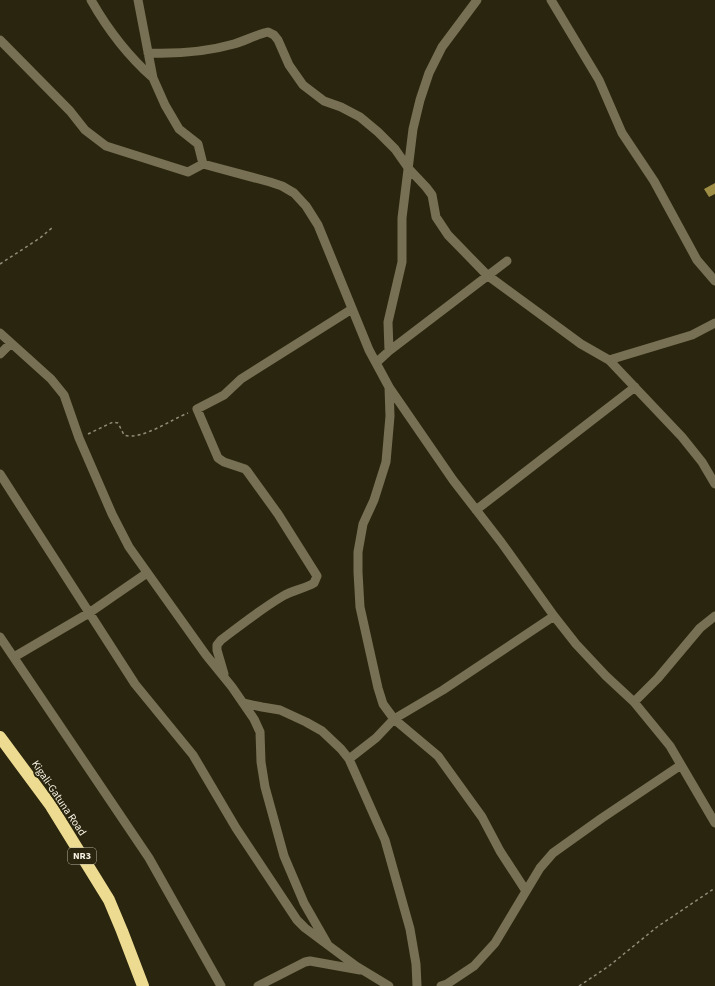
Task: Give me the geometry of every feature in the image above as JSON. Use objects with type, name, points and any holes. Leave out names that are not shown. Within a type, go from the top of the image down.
[{"type":"highway","name":"Kigali-Gatuna Road","points":[[0,737],[51,806],[109,900],[143,986]]},
{"type":"street","points":[[91,0],[120,44],[136,63],[153,78]]},
{"type":"street","points":[[138,0],[153,78],[165,105],[179,129],[198,144],[203,164]]},
{"type":"street","points":[[389,351],[388,322],[402,262],[402,218],[413,129],[429,73],[442,47],[477,0]]},
{"type":"street","points":[[551,0],[599,80],[622,133],[654,181],[697,260],[715,281]]},
{"type":"street","points":[[148,53],[176,54],[200,51],[235,44],[268,32],[274,35],[278,40],[289,65],[303,85],[324,101],[341,107],[360,117],[378,132],[395,150],[409,169],[432,195],[436,217],[448,235],[487,275],[582,344],[610,360],[682,438],[702,462],[715,484]]},
{"type":"street","points":[[0,40],[70,111],[85,130],[106,146],[188,172],[203,164],[245,175],[282,186],[300,198],[315,220],[369,350],[389,387],[453,480],[501,542],[554,616],[576,644],[606,676],[634,702],[666,740],[715,823]]},
{"type":"street","points":[[376,362],[487,275],[507,262]]},
{"type":"street","points":[[225,679],[216,645],[283,596],[297,589],[308,587],[314,583],[317,576],[278,514],[245,468],[224,462],[218,458],[197,409],[224,395],[241,379],[352,309]]},
{"type":"street","points":[[610,360],[692,335],[715,323]]},
{"type":"street","points":[[0,333],[10,344],[51,379],[64,395],[79,438],[112,514],[129,547],[206,655],[243,702],[254,719],[260,732],[261,762],[265,787],[284,856],[304,903],[328,946]]},
{"type":"street","points":[[0,354],[10,344]]},
{"type":"street","points":[[389,387],[390,416],[386,462],[374,500],[363,524],[358,552],[360,606],[378,688],[383,704],[394,719],[438,756],[482,817],[500,851],[526,891]]},
{"type":"street","points":[[476,510],[635,387]]},
{"type":"street","points":[[0,474],[136,684],[193,755],[236,828],[297,920],[328,946],[389,986]]},
{"type":"street","points":[[14,657],[89,613],[147,573]]},
{"type":"street","points":[[349,759],[376,738],[394,719],[443,690],[554,616]]},
{"type":"street","points":[[634,702],[671,663],[700,628],[715,616]]},
{"type":"street","points":[[0,637],[149,858],[221,986]]},
{"type":"street","points":[[243,702],[262,708],[280,710],[306,722],[322,731],[349,759],[385,840],[410,929],[416,964],[417,986]]},
{"type":"street","points":[[441,986],[447,984],[474,966],[495,943],[540,868],[553,853],[681,765]]},
{"type":"street","points":[[258,986],[305,962],[310,961],[363,970]]},
{"type":"path","points":[[0,264],[40,238],[53,226]]},
{"type":"path","points":[[79,438],[113,422],[118,423],[124,435],[133,437],[150,431],[197,409]]},
{"type":"path","points":[[579,986],[609,966],[657,927],[715,888]]},
{"type":"building","points":[[715,183],[715,194],[709,197],[704,189]]}]
